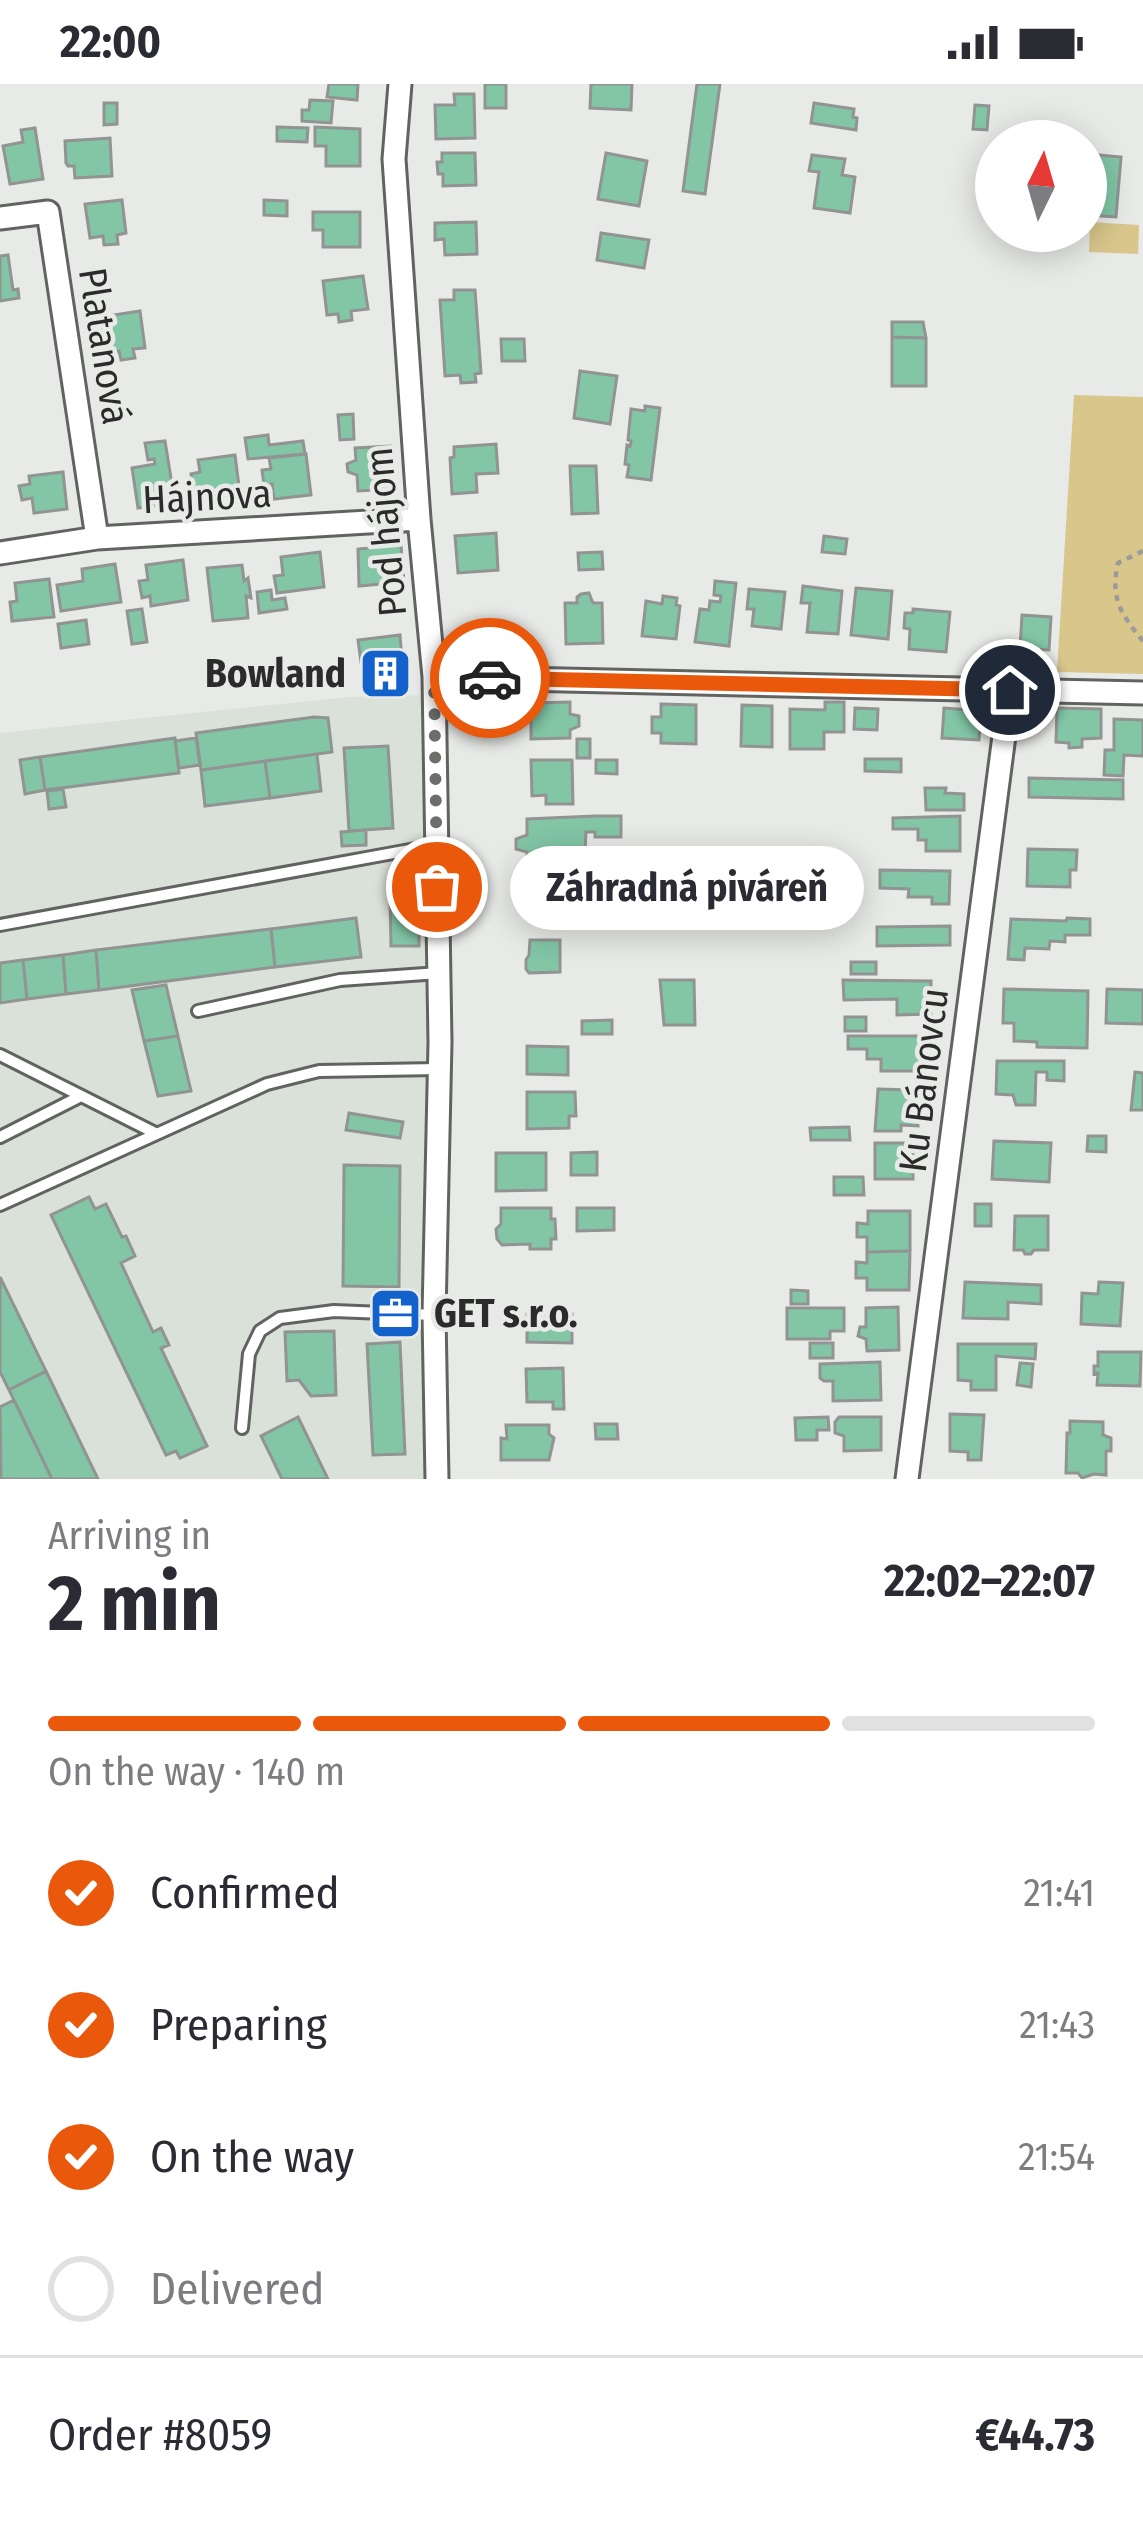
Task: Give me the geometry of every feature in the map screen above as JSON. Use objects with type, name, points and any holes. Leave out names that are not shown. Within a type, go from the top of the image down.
[{"type":"street","name":"Pod hájom","points":[[400,84],[394,159],[418,519],[434,676],[440,1069],[434,1315],[437,1479]]},
{"type":"street","name":"Platanová","points":[[0,218],[48,212],[98,538]]},
{"type":"street","name":"Hájnova","points":[[0,553],[98,538],[418,519]]},
{"type":"street","points":[[434,676],[1143,693]]},
{"type":"street","name":"Ku Bánovcu","points":[[907,1479],[1010,690]]},
{"type":"lane","points":[[0,926],[437,845]]},
{"type":"lane","points":[[198,1011],[340,980],[439,973]]},
{"type":"lane","points":[[0,1055],[157,1133]]},
{"type":"lane","points":[[0,1205],[267,1084],[319,1071],[440,1069]]},
{"type":"lane","points":[[0,1137],[81,1096]]},
{"type":"lane","points":[[242,1428],[249,1354],[260,1331],[280,1318],[334,1311],[434,1315]]},
{"type":"path","points":[[1143,551],[1118,563],[1114,582],[1120,613],[1143,641]]},
{"type":"shaded area","points":[[1107,223],[1139,225],[1138,254],[1089,252],[1107,252]]},
{"type":"shaded area","points":[[1074,395],[1143,397],[1143,674],[1057,672]]},
{"type":"shaded area","points":[[434,695],[443,1479],[0,1479],[0,733],[349,697]]},
{"type":"building","points":[[329,84],[358,84],[357,100],[327,97]]},
{"type":"building","points":[[485,84],[506,84],[506,108],[485,108]]},
{"type":"building","points":[[591,84],[632,84],[631,110],[590,108]]},
{"type":"building","points":[[697,84],[720,84],[705,194],[683,191]]},
{"type":"building","points":[[454,94],[474,94],[475,138],[436,139],[435,105],[455,105]]},
{"type":"building","points":[[310,100],[333,101],[331,123],[302,121],[302,110],[309,110]]},
{"type":"building","points":[[104,103],[117,103],[117,124],[104,125]]},
{"type":"building","points":[[814,103],[854,109],[856,130],[811,123]]},
{"type":"building","points":[[975,105],[989,106],[988,120],[975,120],[973,129]]},
{"type":"building","points":[[277,127],[308,128],[307,142],[277,141]]},
{"type":"building","points":[[315,127],[360,129],[360,166],[326,166],[326,146],[315,146]]},
{"type":"building","points":[[35,128],[43,179],[10,184],[3,146],[23,142],[21,130]]},
{"type":"building","points":[[110,138],[112,176],[75,178],[74,166],[66,163],[65,141]]},
{"type":"building","points":[[442,153],[475,153],[476,185],[443,186],[437,162],[442,162]]},
{"type":"building","points":[[606,153],[647,161],[639,206],[598,199]]},
{"type":"building","points":[[812,155],[845,159],[842,175],[855,177],[850,213],[814,208],[819,172],[809,171]]},
{"type":"building","points":[[1107,156],[1121,157],[1116,217],[1107,216]]},
{"type":"building","points":[[122,200],[126,233],[117,235],[118,244],[104,245],[103,236],[90,238],[85,204]]},
{"type":"building","points":[[264,200],[287,201],[287,216],[264,215]]},
{"type":"building","points":[[313,212],[360,212],[360,247],[323,247],[323,230],[313,230]]},
{"type":"building","points":[[476,222],[477,254],[445,255],[444,239],[435,240],[435,223]]},
{"type":"building","points":[[601,233],[649,240],[644,268],[597,260]]},
{"type":"building","points":[[8,255],[13,290],[18,289],[19,298],[0,301],[0,256]]},
{"type":"building","points":[[363,276],[368,309],[351,311],[352,320],[339,322],[338,314],[327,315],[323,281]]},
{"type":"building","points":[[454,290],[475,290],[481,373],[475,374],[476,382],[461,383],[460,375],[445,376],[440,300],[454,300]]},
{"type":"building","points":[[140,311],[145,348],[133,349],[135,358],[121,360],[119,351],[107,353],[101,317]]},
{"type":"building","points":[[892,322],[923,322],[926,338],[892,337]]},
{"type":"building","points":[[892,337],[926,338],[926,386],[892,386]]},
{"type":"building","points":[[501,339],[524,339],[525,361],[502,361]]},
{"type":"building","points":[[580,371],[617,376],[610,424],[574,418]]},
{"type":"building","points":[[645,406],[660,408],[651,480],[627,477],[629,465],[625,464],[631,409],[645,411]]},
{"type":"building","points":[[353,414],[354,439],[340,440],[338,415]]},
{"type":"building","points":[[268,435],[269,445],[303,441],[305,454],[248,459],[245,438]]},
{"type":"building","points":[[165,441],[175,503],[138,508],[132,468],[155,464],[154,459],[148,460],[145,443]]},
{"type":"building","points":[[496,444],[498,473],[476,474],[477,492],[452,494],[454,447]]},
{"type":"building","points":[[391,446],[394,489],[358,491],[357,475],[348,472],[347,464],[356,460],[355,448]]},
{"type":"building","points":[[306,454],[311,495],[274,499],[272,484],[264,485],[262,470],[271,469],[269,458]]},
{"type":"building","points":[[235,455],[240,494],[195,500],[191,474],[200,472],[198,460]]},
{"type":"building","points":[[570,466],[596,466],[598,513],[572,514]]},
{"type":"building","points":[[63,472],[67,509],[34,513],[32,498],[22,500],[19,486],[30,484],[29,476]]},
{"type":"building","points":[[496,533],[498,570],[458,573],[455,536]]},
{"type":"building","points":[[824,536],[847,539],[845,554],[822,552]]},
{"type":"building","points":[[401,545],[404,582],[359,586],[358,549]]},
{"type":"building","points":[[320,552],[324,587],[277,593],[274,576],[283,575],[281,557]]},
{"type":"building","points":[[602,552],[603,569],[579,570],[578,553]]},
{"type":"building","points":[[183,560],[188,600],[151,606],[150,596],[142,598],[139,581],[148,580],[146,565]]},
{"type":"building","points":[[115,564],[121,602],[61,611],[57,585],[83,581],[82,569]]},
{"type":"building","points":[[242,565],[251,598],[246,596],[248,618],[213,621],[207,568]]},
{"type":"building","points":[[49,579],[54,617],[12,621],[15,583]]},
{"type":"building","points":[[715,581],[736,583],[729,646],[695,642],[700,609],[709,610],[710,601],[720,602],[721,596],[714,595]]},
{"type":"building","points":[[803,586],[842,591],[838,634],[807,632],[810,603],[801,603]]},
{"type":"building","points":[[856,588],[892,591],[888,639],[851,635]]},
{"type":"building","points":[[749,589],[785,592],[781,629],[752,626],[754,609],[747,609]]},
{"type":"building","points":[[271,590],[272,600],[285,598],[287,609],[259,613],[257,592]]},
{"type":"building","points":[[589,593],[593,603],[602,603],[603,643],[566,644],[565,603],[577,603],[577,597]]},
{"type":"building","points":[[663,596],[677,598],[680,606],[676,639],[642,636],[646,601],[662,604]]},
{"type":"building","points":[[142,609],[147,642],[132,644],[127,611]]},
{"type":"building","points":[[913,609],[950,612],[946,652],[909,649],[905,613]]},
{"type":"building","points":[[1022,615],[1051,617],[1049,650],[1020,648]]},
{"type":"building","points":[[86,620],[89,644],[61,648],[58,624]]},
{"type":"building","name":"Bowland","points":[[400,635],[404,685],[369,689],[358,640]]},
{"type":"building","points":[[570,702],[570,714],[579,716],[579,726],[570,730],[570,738],[531,739],[531,703]]},
{"type":"building","points":[[825,702],[844,702],[844,732],[824,732],[824,749],[790,749],[790,709],[825,710]]},
{"type":"building","points":[[661,704],[696,705],[696,744],[661,743],[661,733],[652,733],[652,717],[661,717]]},
{"type":"building","points":[[742,705],[772,706],[772,747],[741,746]]},
{"type":"building","points":[[855,708],[878,709],[877,730],[854,729]]},
{"type":"building","points":[[944,708],[981,711],[979,740],[942,738]]},
{"type":"building","points":[[1057,708],[1101,709],[1101,738],[1082,739],[1082,747],[1056,742]]},
{"type":"building","points":[[328,718],[332,752],[201,770],[196,733]]},
{"type":"building","points":[[1114,719],[1143,720],[1143,756],[1124,755],[1123,776],[1104,775],[1105,750],[1114,750]]},
{"type":"building","points":[[175,738],[179,773],[45,790],[40,757]]},
{"type":"building","points":[[196,738],[200,765],[179,768],[175,741]]},
{"type":"building","points":[[577,739],[590,739],[590,758],[577,758]]},
{"type":"building","points":[[388,746],[393,828],[349,831],[344,748]]},
{"type":"building","points":[[317,754],[321,791],[270,798],[265,761]]},
{"type":"building","points":[[40,757],[45,790],[25,794],[20,760]]},
{"type":"building","points":[[865,759],[901,759],[901,772],[865,771]]},
{"type":"building","points":[[531,760],[572,760],[573,804],[546,804],[546,795],[532,796]]},
{"type":"building","points":[[596,760],[617,760],[617,774],[596,773]]},
{"type":"building","points":[[265,761],[270,798],[205,806],[201,770]]},
{"type":"building","points":[[1029,778],[1123,780],[1123,799],[1029,797]]},
{"type":"building","points":[[925,788],[964,794],[964,810],[926,810]]},
{"type":"building","points":[[63,789],[66,807],[49,809],[47,791]]},
{"type":"building","points":[[621,816],[621,837],[595,837],[595,832],[586,832],[585,853],[527,857],[527,852],[516,849],[516,839],[527,835],[527,819]]},
{"type":"building","points":[[960,816],[960,851],[926,851],[926,840],[918,840],[918,829],[893,829],[893,818]]},
{"type":"building","points":[[366,830],[366,845],[342,846],[341,832]]},
{"type":"building","points":[[1028,849],[1077,850],[1070,887],[1027,886]]},
{"type":"building","points":[[880,870],[950,871],[949,904],[932,904],[932,897],[908,897],[909,889],[880,888]]},
{"type":"building","points":[[529,872],[568,872],[568,914],[543,914],[544,906],[529,906]]},
{"type":"building","points":[[572,872],[599,873],[598,893],[572,893]]},
{"type":"building","points":[[410,890],[410,905],[419,905],[419,946],[391,946],[390,897]]},
{"type":"building","points":[[356,918],[361,957],[275,967],[271,929]]},
{"type":"building","points":[[1011,919],[1090,919],[1090,935],[1065,935],[1065,942],[1050,941],[1049,949],[1025,948],[1024,960],[1008,959]]},
{"type":"building","points":[[950,926],[950,945],[877,946],[877,927]]},
{"type":"building","points":[[271,929],[275,967],[99,990],[96,950]]},
{"type":"building","points":[[530,940],[560,940],[560,972],[529,973]]},
{"type":"building","points":[[96,950],[99,990],[66,994],[63,955]]},
{"type":"building","points":[[63,955],[66,994],[27,999],[23,960]]},
{"type":"building","points":[[23,960],[27,999],[0,1003],[0,963]]},
{"type":"building","points":[[851,962],[876,962],[876,974],[851,974]]},
{"type":"building","points":[[660,980],[694,980],[695,1025],[664,1025]]},
{"type":"building","points":[[843,980],[931,981],[931,1014],[897,1015],[897,999],[844,1000]]},
{"type":"building","points":[[166,985],[178,1036],[144,1041],[132,990]]},
{"type":"building","points":[[1004,989],[1088,991],[1087,1048],[1037,1047],[1037,1042],[1014,1041],[1014,1023],[1003,1023]]},
{"type":"building","points":[[1107,989],[1143,990],[1143,1024],[1106,1023]]},
{"type":"building","points":[[845,1017],[866,1017],[866,1031],[845,1031]]},
{"type":"building","points":[[612,1020],[612,1034],[582,1034],[582,1021]]},
{"type":"building","points":[[178,1036],[191,1091],[158,1096],[144,1041]]},
{"type":"building","points":[[848,1036],[923,1036],[922,1071],[881,1071],[881,1059],[867,1059],[867,1049],[848,1049]]},
{"type":"building","points":[[527,1046],[568,1047],[568,1075],[527,1074]]},
{"type":"building","points":[[997,1061],[1064,1061],[1064,1081],[1047,1080],[1047,1072],[1036,1072],[1035,1105],[1016,1105],[1013,1095],[996,1094]]},
{"type":"building","points":[[1135,1072],[1143,1073],[1143,1110],[1131,1110]]},
{"type":"building","points":[[878,1089],[914,1090],[918,1126],[875,1131]]},
{"type":"building","points":[[527,1092],[575,1092],[576,1116],[569,1116],[569,1128],[527,1129]]},
{"type":"building","points":[[349,1113],[403,1122],[400,1138],[346,1130]]},
{"type":"building","points":[[849,1127],[850,1140],[811,1140],[810,1128]]},
{"type":"building","points":[[1088,1136],[1106,1136],[1106,1152],[1087,1151]]},
{"type":"building","points":[[994,1141],[1051,1143],[1049,1182],[992,1179]]},
{"type":"building","points":[[875,1143],[913,1143],[913,1179],[875,1179]]},
{"type":"building","points":[[597,1152],[597,1175],[571,1175],[571,1153]]},
{"type":"building","points":[[496,1153],[546,1153],[546,1190],[496,1191]]},
{"type":"building","points":[[344,1165],[400,1166],[399,1287],[343,1286]]},
{"type":"building","points":[[834,1177],[863,1177],[864,1195],[834,1195]]},
{"type":"building","points":[[89,1197],[95,1209],[106,1204],[122,1237],[126,1236],[135,1256],[121,1263],[153,1332],[161,1328],[169,1345],[161,1348],[207,1446],[180,1458],[176,1451],[166,1455],[51,1215]]},
{"type":"building","points":[[975,1204],[991,1204],[991,1226],[975,1226]]},
{"type":"building","points":[[501,1208],[551,1208],[556,1239],[551,1239],[551,1249],[502,1245],[496,1229],[501,1224]]},
{"type":"building","points":[[577,1208],[614,1208],[614,1230],[577,1231]]},
{"type":"building","points":[[868,1211],[910,1211],[910,1251],[867,1252],[867,1237],[857,1237],[857,1223],[868,1224]]},
{"type":"building","points":[[1015,1216],[1048,1216],[1048,1250],[1025,1254],[1014,1250]]},
{"type":"building","points":[[910,1251],[909,1290],[867,1290],[867,1278],[856,1278],[856,1262],[867,1263],[867,1252]]},
{"type":"building","points":[[0,1277],[46,1371],[9,1390],[0,1372]]},
{"type":"building","points":[[965,1282],[1041,1285],[1041,1304],[1008,1302],[1008,1319],[963,1318]]},
{"type":"building","points":[[1099,1282],[1123,1283],[1120,1326],[1081,1324],[1082,1293],[1098,1294]]},
{"type":"building","points":[[791,1290],[808,1291],[808,1304],[791,1304]]},
{"type":"building","points":[[898,1307],[899,1350],[867,1351],[866,1339],[858,1336],[860,1327],[866,1327],[866,1308]]},
{"type":"building","points":[[787,1308],[844,1308],[844,1331],[830,1331],[830,1339],[787,1339]]},
{"type":"building","points":[[527,1314],[572,1314],[572,1343],[527,1342]]},
{"type":"building","points":[[334,1331],[336,1395],[311,1396],[299,1380],[287,1381],[285,1332]]},
{"type":"building","points":[[400,1342],[405,1454],[373,1455],[367,1344]]},
{"type":"building","points":[[810,1343],[833,1343],[833,1358],[810,1358]]},
{"type":"building","points":[[958,1344],[1036,1344],[1035,1359],[996,1356],[996,1390],[971,1390],[971,1381],[958,1380]]},
{"type":"building","points":[[1098,1352],[1141,1352],[1140,1386],[1097,1385]]},
{"type":"building","points":[[880,1362],[881,1400],[833,1401],[833,1381],[820,1378],[820,1364]]},
{"type":"building","points":[[1020,1363],[1033,1364],[1031,1387],[1017,1385]]},
{"type":"building","points":[[563,1368],[564,1409],[553,1409],[553,1402],[527,1402],[526,1369]]},
{"type":"building","points":[[46,1371],[98,1479],[52,1479],[9,1390]]},
{"type":"building","points":[[14,1400],[52,1479],[1,1479],[0,1407]]},
{"type":"building","points":[[950,1414],[984,1415],[981,1460],[968,1460],[968,1452],[950,1451]]},
{"type":"building","points":[[298,1417],[328,1479],[282,1479],[261,1436]]},
{"type":"building","points":[[828,1417],[829,1430],[817,1430],[817,1440],[796,1440],[795,1418]]},
{"type":"building","points":[[839,1417],[881,1417],[881,1450],[844,1451],[844,1436],[835,1433]]},
{"type":"building","points":[[1070,1421],[1103,1422],[1103,1435],[1111,1438],[1106,1475],[1082,1478],[1066,1473]]},
{"type":"building","points":[[595,1424],[617,1424],[618,1439],[596,1439]]},
{"type":"building","points":[[506,1425],[549,1425],[554,1438],[549,1460],[501,1460]]},
{"type":"way so far","points":[[437,887],[434,676],[490,678]]},
{"type":"place","name":"Bowland","points":[[385,673]]},
{"type":"place","name":"Záhradná piváreň","points":[[437,887]]},
{"type":"place","name":"GET s.r.o.","points":[[395,1313]]},
{"type":"route","points":[[490,678],[1010,690]]}]
